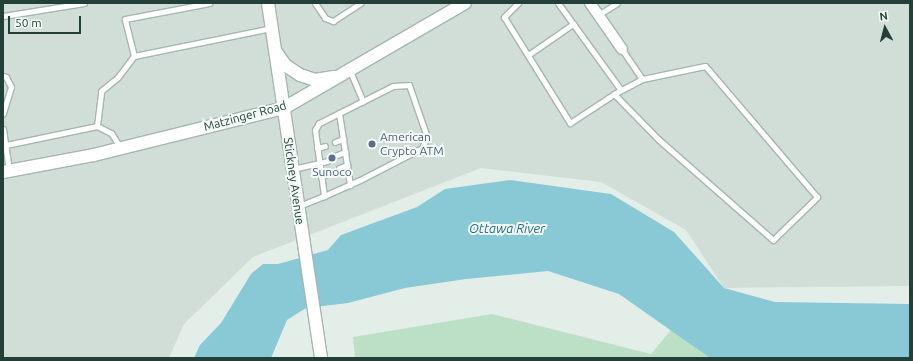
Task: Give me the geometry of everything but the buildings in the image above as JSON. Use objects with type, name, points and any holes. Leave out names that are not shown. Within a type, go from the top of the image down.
[{"type":"street","name":"Stickney Avenue","points":[[268,3],[321,358]]},
{"type":"street","name":"Matzinger Road","points":[[6,172],[121,148],[284,108],[464,3]]},
{"type":"street","points":[[590,3],[622,49]]},
{"type":"street","points":[[275,50],[285,65],[304,77],[330,79],[347,72]]},
{"type":"lane","points":[[3,16],[84,3]]},
{"type":"lane","points":[[134,56],[125,19],[210,3]]},
{"type":"lane","points":[[315,3],[325,18],[333,21],[361,3]]},
{"type":"lane","points":[[518,3],[504,17],[570,122],[614,94],[642,79],[705,66],[817,197],[773,240],[658,139],[614,94]]},
{"type":"lane","points":[[558,3],[621,90]]},
{"type":"lane","points":[[598,15],[616,3]]},
{"type":"lane","points":[[528,55],[573,24]]},
{"type":"lane","points":[[97,126],[101,90],[118,77],[134,56],[272,28]]},
{"type":"lane","points":[[622,49],[642,79]]},
{"type":"lane","points":[[347,72],[364,101]]},
{"type":"lane","points":[[3,76],[11,87],[3,114]]},
{"type":"lane","points":[[298,206],[324,196],[350,185],[422,148],[427,137],[409,85],[394,86],[319,123],[315,130],[324,196]]},
{"type":"lane","points":[[339,113],[350,185]]},
{"type":"lane","points":[[6,145],[97,126],[111,133],[121,148]]},
{"type":"lane","points":[[3,129],[6,145],[6,172]]},
{"type":"lane","points":[[335,142],[343,139]]},
{"type":"lane","points":[[317,148],[325,146]]},
{"type":"lane","points":[[337,155],[345,152]]},
{"type":"lane","points":[[292,169],[327,161]]},
{"type":"lane","points":[[338,168],[347,165]]},
{"type":"lane","points":[[321,177],[328,173]]},
{"type":"shaded area","points":[[3,3],[910,3],[910,286],[724,288],[686,230],[601,182],[481,168],[253,257],[184,324],[169,358],[3,358]]},
{"type":"green space","points":[[492,314],[651,354],[671,330],[710,358],[355,358],[353,337]]},
{"type":"water","name":"Ottawa River","points":[[510,180],[611,194],[674,232],[724,288],[775,302],[910,304],[910,358],[710,358],[619,294],[548,271],[466,279],[405,288],[348,303],[306,308],[287,320],[271,358],[194,358],[200,345],[221,323],[251,274],[263,264],[278,264],[328,250],[341,235],[417,207],[445,189]]},
{"type":"place","name":"American Crypto ATM","points":[[372,144]]},
{"type":"place","name":"Sunoco","points":[[332,158]]}]
